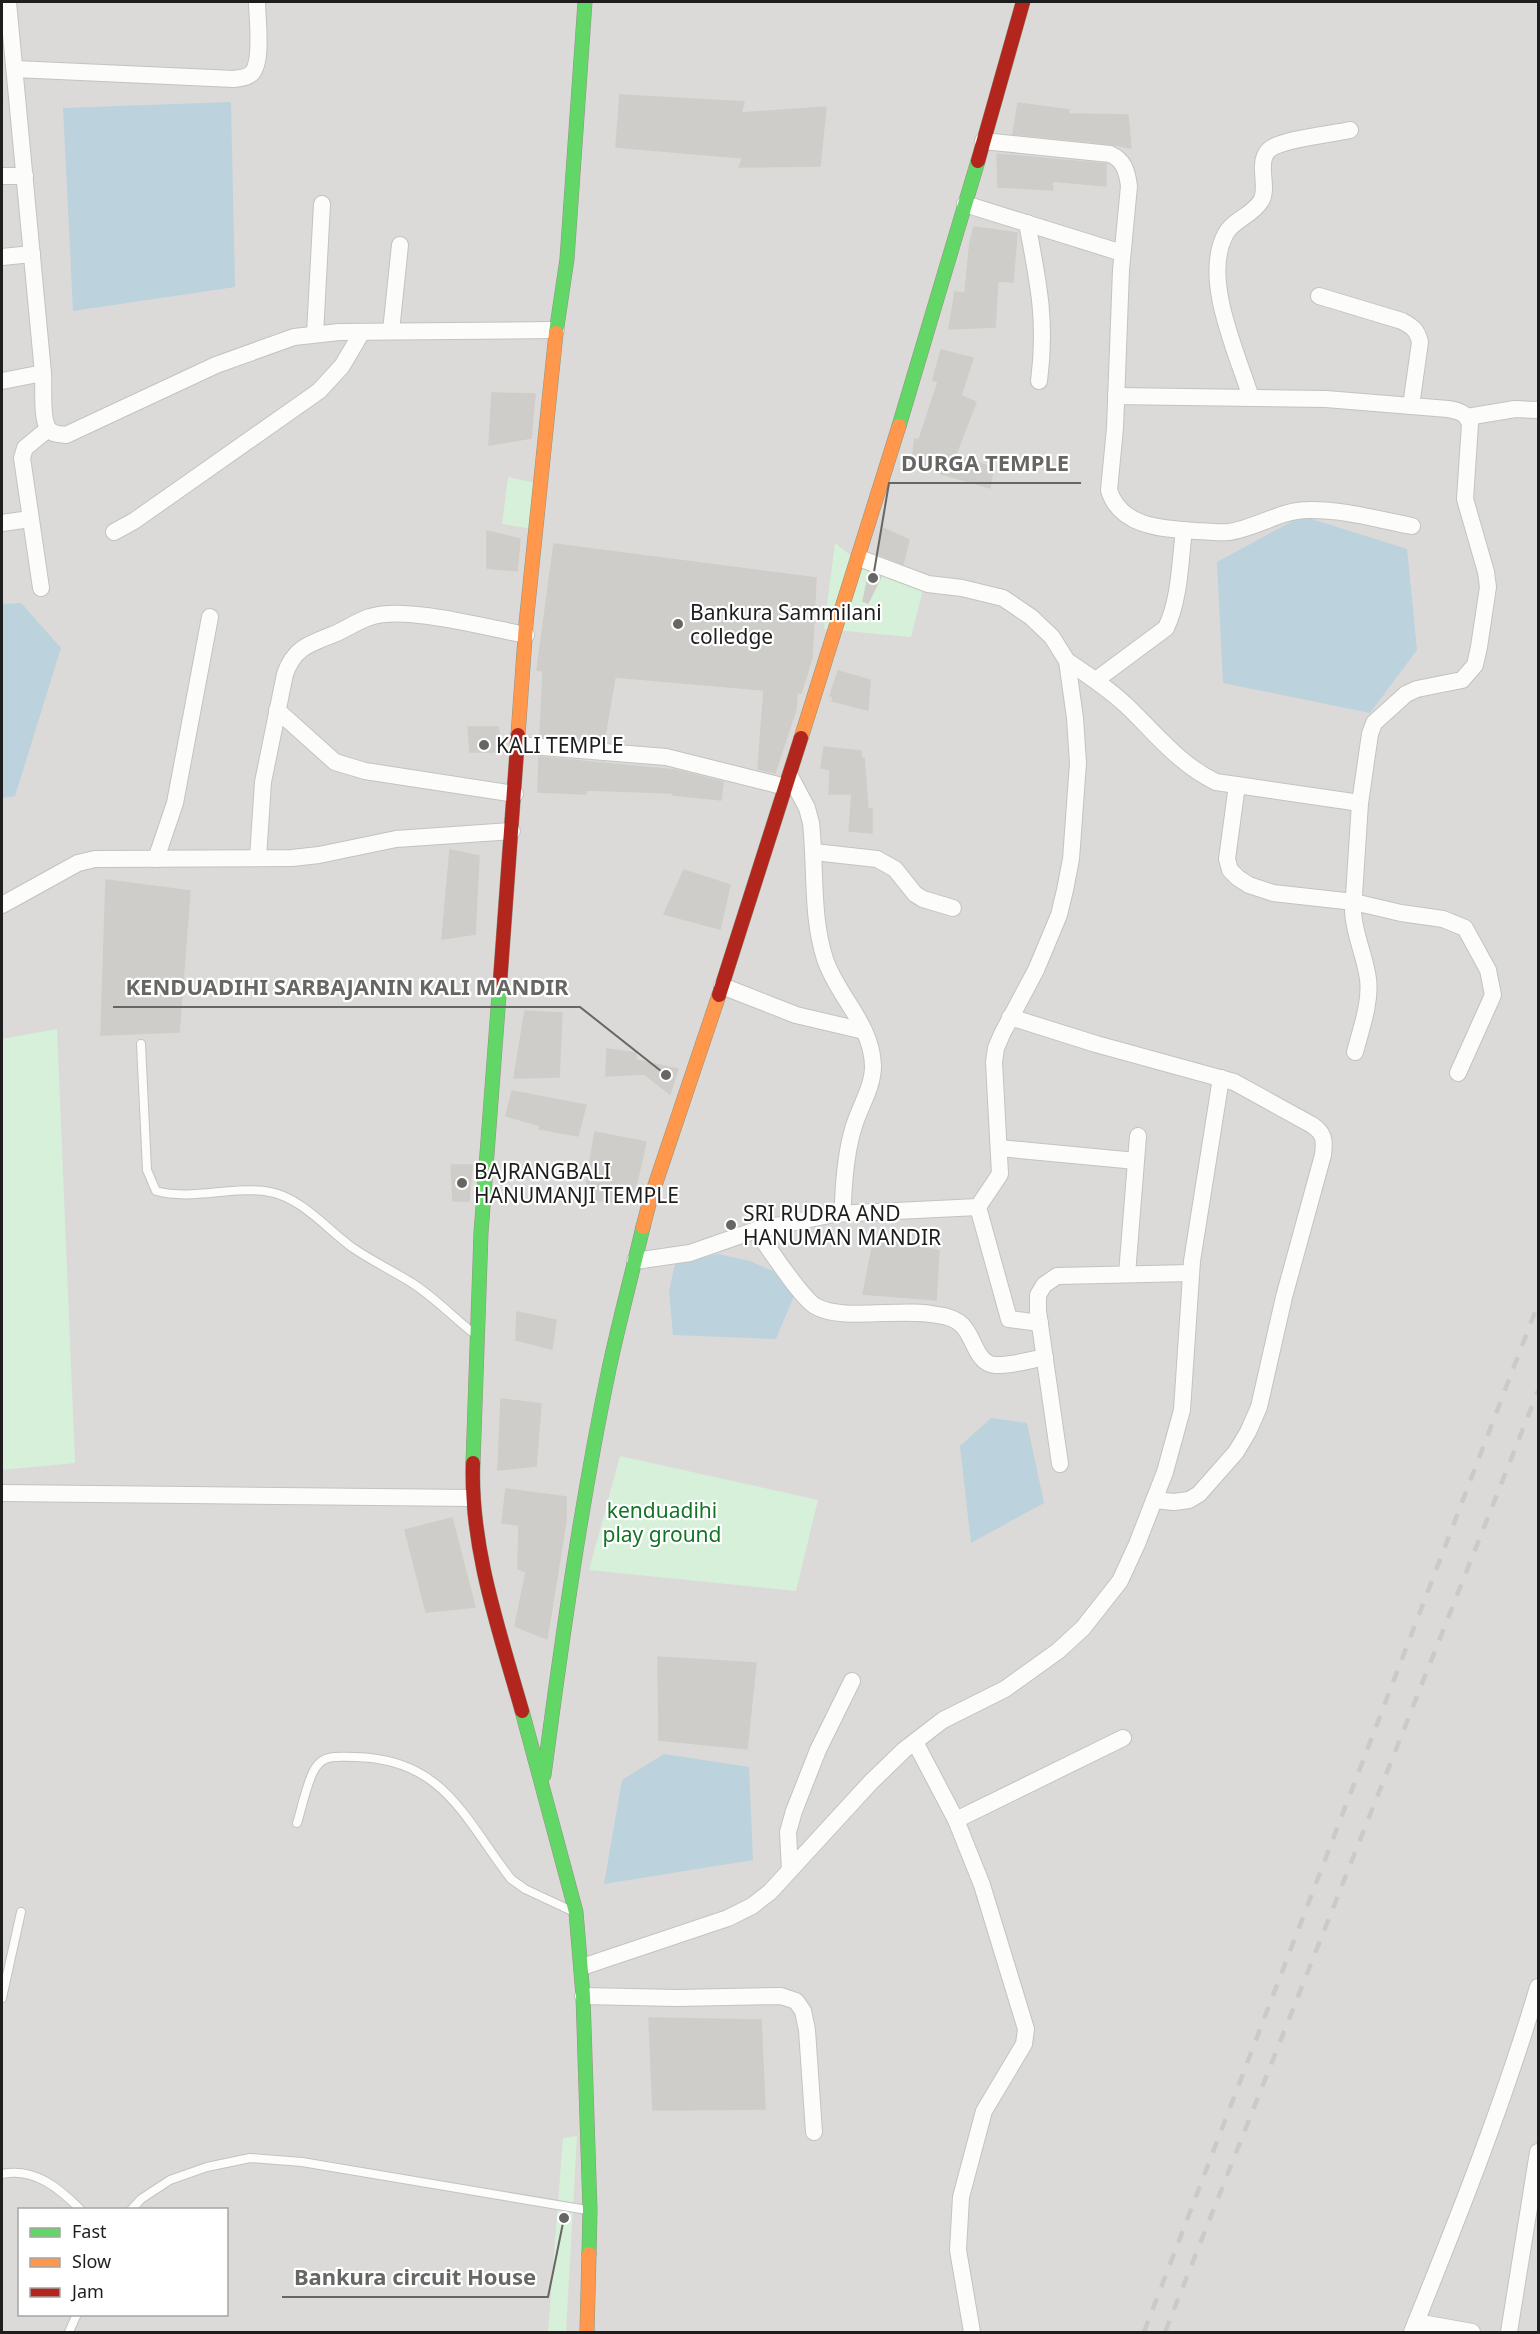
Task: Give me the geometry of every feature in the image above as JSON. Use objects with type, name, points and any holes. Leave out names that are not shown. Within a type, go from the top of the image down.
[{"type":"street","points":[[8,2],[43,373],[45,420],[48,429],[54,434],[66,435],[216,365],[294,337],[391,331],[556,330]]},
{"type":"street","points":[[15,69],[234,79],[246,77],[255,68],[258,56],[257,2]]},
{"type":"street","points":[[585,2],[567,259],[556,330],[526,634],[481,1233],[472,1498],[489,1595],[543,1784],[576,1912],[584,1996],[590,2210],[588,2332]]},
{"type":"street","points":[[543,1784],[561,1643],[583,1505],[609,1368],[650,1200],[722,986],[859,558],[966,204],[1023,2]]},
{"type":"street","points":[[1251,398],[1217,287],[1216,268],[1220,249],[1226,233],[1258,206],[1263,198],[1264,157],[1269,150],[1281,144],[1350,130]]},
{"type":"street","points":[[983,141],[1110,154],[1119,158],[1127,173],[1129,186],[1122,253],[1116,396],[1109,490],[1112,500],[1124,513],[1148,526],[1228,532],[1307,509],[1412,526]]},
{"type":"street","points":[[2,176],[25,176]]},
{"type":"street","points":[[315,334],[322,204]]},
{"type":"street","points":[[966,204],[1122,253]]},
{"type":"street","points":[[1027,223],[1043,319],[1043,349],[1039,381]]},
{"type":"street","points":[[391,331],[400,245]]},
{"type":"street","points":[[2,257],[32,254]]},
{"type":"street","points":[[1319,296],[1402,321],[1413,327],[1418,333],[1420,342],[1411,406]]},
{"type":"street","points":[[114,532],[134,521],[319,391],[342,366],[362,332]]},
{"type":"street","points":[[2,381],[43,373]]},
{"type":"street","points":[[1116,396],[1326,399],[1448,409],[1461,412],[1470,424],[1465,499],[1486,572],[1488,602],[1475,665],[1462,680],[1417,689],[1406,694],[1381,715],[1374,723],[1370,734],[1360,803],[1354,902],[1354,925],[1368,979],[1369,994],[1355,1052]]},
{"type":"street","points":[[1467,417],[1515,409],[1539,410]]},
{"type":"street","points":[[41,588],[22,458],[25,448],[48,429]]},
{"type":"street","points":[[2,523],[30,519]]},
{"type":"street","points":[[1096,680],[1166,628],[1175,596],[1184,530]]},
{"type":"street","points":[[859,558],[928,584],[1003,598],[1031,617],[1052,637],[1067,661],[1076,718],[1078,763],[1071,859],[1059,915],[1036,970],[996,1048],[994,1062],[1000,1174],[978,1207],[1009,1319],[1040,1323]]},
{"type":"street","points":[[258,858],[263,782],[287,667],[298,651],[370,617],[410,613],[526,634]]},
{"type":"street","points":[[156,859],[175,803],[210,617]]},
{"type":"street","points":[[1067,661],[1096,680],[1189,766],[1216,782],[1360,803]]},
{"type":"street","points":[[277,710],[335,762],[364,771],[515,794]]},
{"type":"street","points":[[518,745],[666,757],[788,782],[807,808],[814,852],[818,925],[824,957],[864,1031],[873,1064],[872,1080],[854,1126],[848,1153],[843,1203],[834,1214]]},
{"type":"street","points":[[1237,785],[1227,859],[1230,870],[1249,885],[1273,893],[1354,902],[1401,913],[1443,919],[1465,928],[1488,970],[1493,995],[1458,1073]]},
{"type":"street","points":[[2,905],[78,863],[95,859],[258,858],[319,855],[396,839],[512,831]]},
{"type":"street","points":[[814,852],[877,859],[895,869],[915,894],[952,908]]},
{"type":"street","points":[[722,986],[796,1016],[864,1031]]},
{"type":"street","points":[[1010,1017],[1096,1044],[1234,1082],[1321,1131],[1324,1138],[1323,1155],[1284,1297],[1259,1407],[1248,1432],[1236,1452],[1199,1494],[1181,1501],[1154,1500]]},
{"type":"street","points":[[582,1967],[728,1918],[761,1899],[870,1783],[915,1742],[943,1720],[1005,1689],[1058,1652],[1083,1628],[1120,1581],[1165,1472],[1182,1410],[1191,1273],[1221,1078]]},
{"type":"street","points":[[1127,1274],[1138,1136]]},
{"type":"street","points":[[999,1148],[1136,1161]]},
{"type":"street","points":[[635,1261],[690,1253],[756,1230],[834,1214],[978,1207]]},
{"type":"street","points":[[756,1230],[807,1299],[824,1310],[937,1314],[962,1324],[973,1339],[982,1359],[988,1364],[996,1366],[1045,1357]]},
{"type":"street","points":[[1060,1464],[1040,1323],[1038,1295],[1044,1285],[1057,1276],[1191,1273]]},
{"type":"street","points":[[2,1493],[472,1498]]},
{"type":"street","points":[[790,1870],[788,1832],[794,1811],[818,1750],[852,1681]]},
{"type":"street","points":[[956,1820],[1123,1738]]},
{"type":"street","points":[[915,1742],[956,1820],[982,1885],[1026,2029],[1024,2044],[984,2111],[961,2197],[958,2250],[972,2332]]},
{"type":"street","points":[[1472,2332],[1414,2327],[1480,2164],[1515,2066],[1539,1987]]},
{"type":"street","points":[[584,1996],[677,1998],[781,1996],[796,2001],[803,2011],[807,2030],[814,2132]]},
{"type":"street","points":[[1509,2332],[1539,2152]]},
{"type":"lane","points":[[141,1044],[147,1170],[156,1191],[186,1194],[258,1191],[282,1196],[312,1215],[355,1249],[430,1296],[477,1336]]},
{"type":"lane","points":[[297,1823],[315,1768],[322,1761],[330,1756],[392,1760],[413,1768],[445,1790],[511,1879],[525,1889],[576,1912]]},
{"type":"lane","points":[[2,1998],[21,1912]]},
{"type":"lane","points":[[133,2208],[141,2199],[170,2180],[207,2167],[250,2158],[302,2162],[590,2210]]},
{"type":"lane","points":[[2,2174],[12,2172],[30,2174],[51,2183],[79,2208]]},
{"type":"lane","points":[[69,2332],[76,2316]]},
{"type":"shaded area","points":[[2,2],[1538,2],[1538,2332],[2,2332]]},
{"type":"green space","points":[[508,477],[535,483],[532,529],[502,524]]},
{"type":"green space","points":[[835,543],[863,565],[923,589],[911,637],[824,629]]},
{"type":"green space","points":[[57,1029],[75,1463],[2,1470],[2,1039]]},
{"type":"green space","name":"kenduadihi play ground","points":[[620,1456],[818,1500],[796,1591],[589,1570]]},
{"type":"green space","points":[[577,2136],[566,2332],[548,2332],[563,2138]]},
{"type":"water","points":[[231,102],[235,287],[73,311],[63,108]]},
{"type":"water","points":[[1302,516],[1407,549],[1417,650],[1370,713],[1223,683],[1217,562]]},
{"type":"water","points":[[21,603],[61,648],[15,796],[2,798],[2,604]]},
{"type":"water","points":[[718,1254],[750,1261],[777,1273],[794,1296],[776,1339],[673,1335],[669,1291],[675,1264]]},
{"type":"water","points":[[991,1418],[1027,1423],[1044,1503],[971,1543],[960,1446]]},
{"type":"water","points":[[664,1754],[749,1767],[753,1860],[604,1884],[622,1780]]},
{"type":"building","points":[[620,95],[744,102],[741,113],[826,107],[820,166],[739,167],[743,158],[616,147]]},
{"type":"building","points":[[1018,103],[1069,110],[1069,114],[1128,115],[1131,148],[1013,134]]},
{"type":"building","points":[[997,154],[1106,164],[1106,186],[1052,181],[1053,190],[998,187]]},
{"type":"building","points":[[974,227],[1017,233],[1013,282],[998,281],[995,327],[949,329],[955,292],[965,293],[970,242]]},
{"type":"building","points":[[941,350],[973,358],[961,396],[976,402],[956,454],[993,468],[990,488],[911,465],[915,439],[919,440],[938,382],[933,380]]},
{"type":"building","points":[[492,393],[535,394],[531,438],[489,445]]},
{"type":"building","points":[[883,528],[909,540],[903,564],[876,553]]},
{"type":"building","points":[[487,531],[520,539],[517,571],[487,568]]},
{"type":"building","name":"Bankura Sammilani colledge","points":[[554,544],[816,578],[812,658],[801,693],[797,693],[796,709],[775,773],[758,769],[764,690],[615,677],[604,741],[540,736],[543,671],[537,670]]},
{"type":"building","points":[[869,573],[881,577],[868,603],[863,601]]},
{"type":"building","points":[[838,671],[870,680],[868,710],[832,701],[833,696],[830,696]]},
{"type":"building","name":"KALI TEMPLE","points":[[468,727],[498,727],[500,738],[498,752],[470,752]]},
{"type":"building","points":[[824,747],[861,751],[861,758],[864,758],[868,809],[872,809],[872,833],[849,831],[852,794],[829,794],[830,770],[821,768]]},
{"type":"building","points":[[539,757],[675,770],[723,782],[721,800],[673,795],[673,793],[586,790],[586,794],[538,792]]},
{"type":"building","points":[[450,850],[479,856],[475,934],[442,939]]},
{"type":"building","points":[[684,870],[730,885],[720,929],[664,914]]},
{"type":"building","points":[[106,880],[190,891],[179,1032],[101,1035]]},
{"type":"building","points":[[525,1011],[562,1013],[559,1077],[514,1078]]},
{"type":"building","points":[[607,1049],[636,1053],[636,1060],[678,1069],[670,1094],[644,1074],[606,1076]]},
{"type":"building","points":[[512,1091],[586,1105],[578,1136],[539,1129],[541,1126],[506,1116]]},
{"type":"building","points":[[595,1132],[646,1142],[632,1204],[584,1199]]},
{"type":"building","name":"BAJRANGBALI HANUMANJI TEMPLE","points":[[451,1165],[472,1165],[469,1201],[453,1201]]},
{"type":"building","points":[[875,1234],[939,1251],[936,1300],[863,1294]]},
{"type":"building","points":[[517,1312],[556,1320],[552,1349],[516,1340]]},
{"type":"building","points":[[501,1399],[541,1404],[536,1466],[498,1470]]},
{"type":"building","points":[[506,1489],[566,1497],[566,1521],[547,1639],[515,1626],[526,1572],[518,1569],[519,1525],[502,1523]]},
{"type":"building","points":[[452,1518],[475,1607],[426,1612],[405,1530]]},
{"type":"building","points":[[658,1657],[756,1663],[747,1749],[659,1740]]},
{"type":"building","points":[[649,2018],[761,2020],[765,2109],[653,2110]]},
{"type":"railway","points":[[1144,2332],[1538,1304]]},
{"type":"railway","points":[[1165,2332],[1538,1391]]},
{"type":"traffic: fast","points":[[556,333],[567,259],[585,2]]},
{"type":"traffic: fast","points":[[899,426],[978,161]]},
{"type":"traffic: fast","points":[[473,1463],[481,1233],[500,982]]},
{"type":"traffic: fast","points":[[544,1775],[565,1622],[599,1419],[643,1227]]},
{"type":"traffic: fast","points":[[522,1711],[576,1912],[583,1996],[590,2210],[589,2254]]},
{"type":"traffic: slow","points":[[518,735],[526,624],[556,333]]},
{"type":"traffic: slow","points":[[801,738],[899,426]]},
{"type":"traffic: slow","points":[[643,1227],[719,995]]},
{"type":"traffic: slow","points":[[587,2332],[589,2254]]},
{"type":"traffic: jam","points":[[978,161],[1023,2]]},
{"type":"traffic: jam","points":[[500,982],[518,735]]},
{"type":"traffic: jam","points":[[719,995],[801,738]]},
{"type":"traffic: jam","points":[[473,1463],[473,1494],[481,1557],[522,1711]]},
{"type":"place","name":"DURGA TEMPLE","points":[[873,578]]},
{"type":"place","name":"Bankura Sammilani colledge","points":[[678,624]]},
{"type":"place","name":"KALI TEMPLE","points":[[484,745]]},
{"type":"place","name":"KENDUADIHI SARBAJANIN KALI MANDIR","points":[[666,1075]]},
{"type":"place","name":"BAJRANGBALI HANUMANJI TEMPLE","points":[[462,1183]]},
{"type":"place","name":"SRI RUDRA AND HANUMAN MANDIR","points":[[731,1225]]},
{"type":"place","name":"Bankura circuit House","points":[[564,2218]]}]
